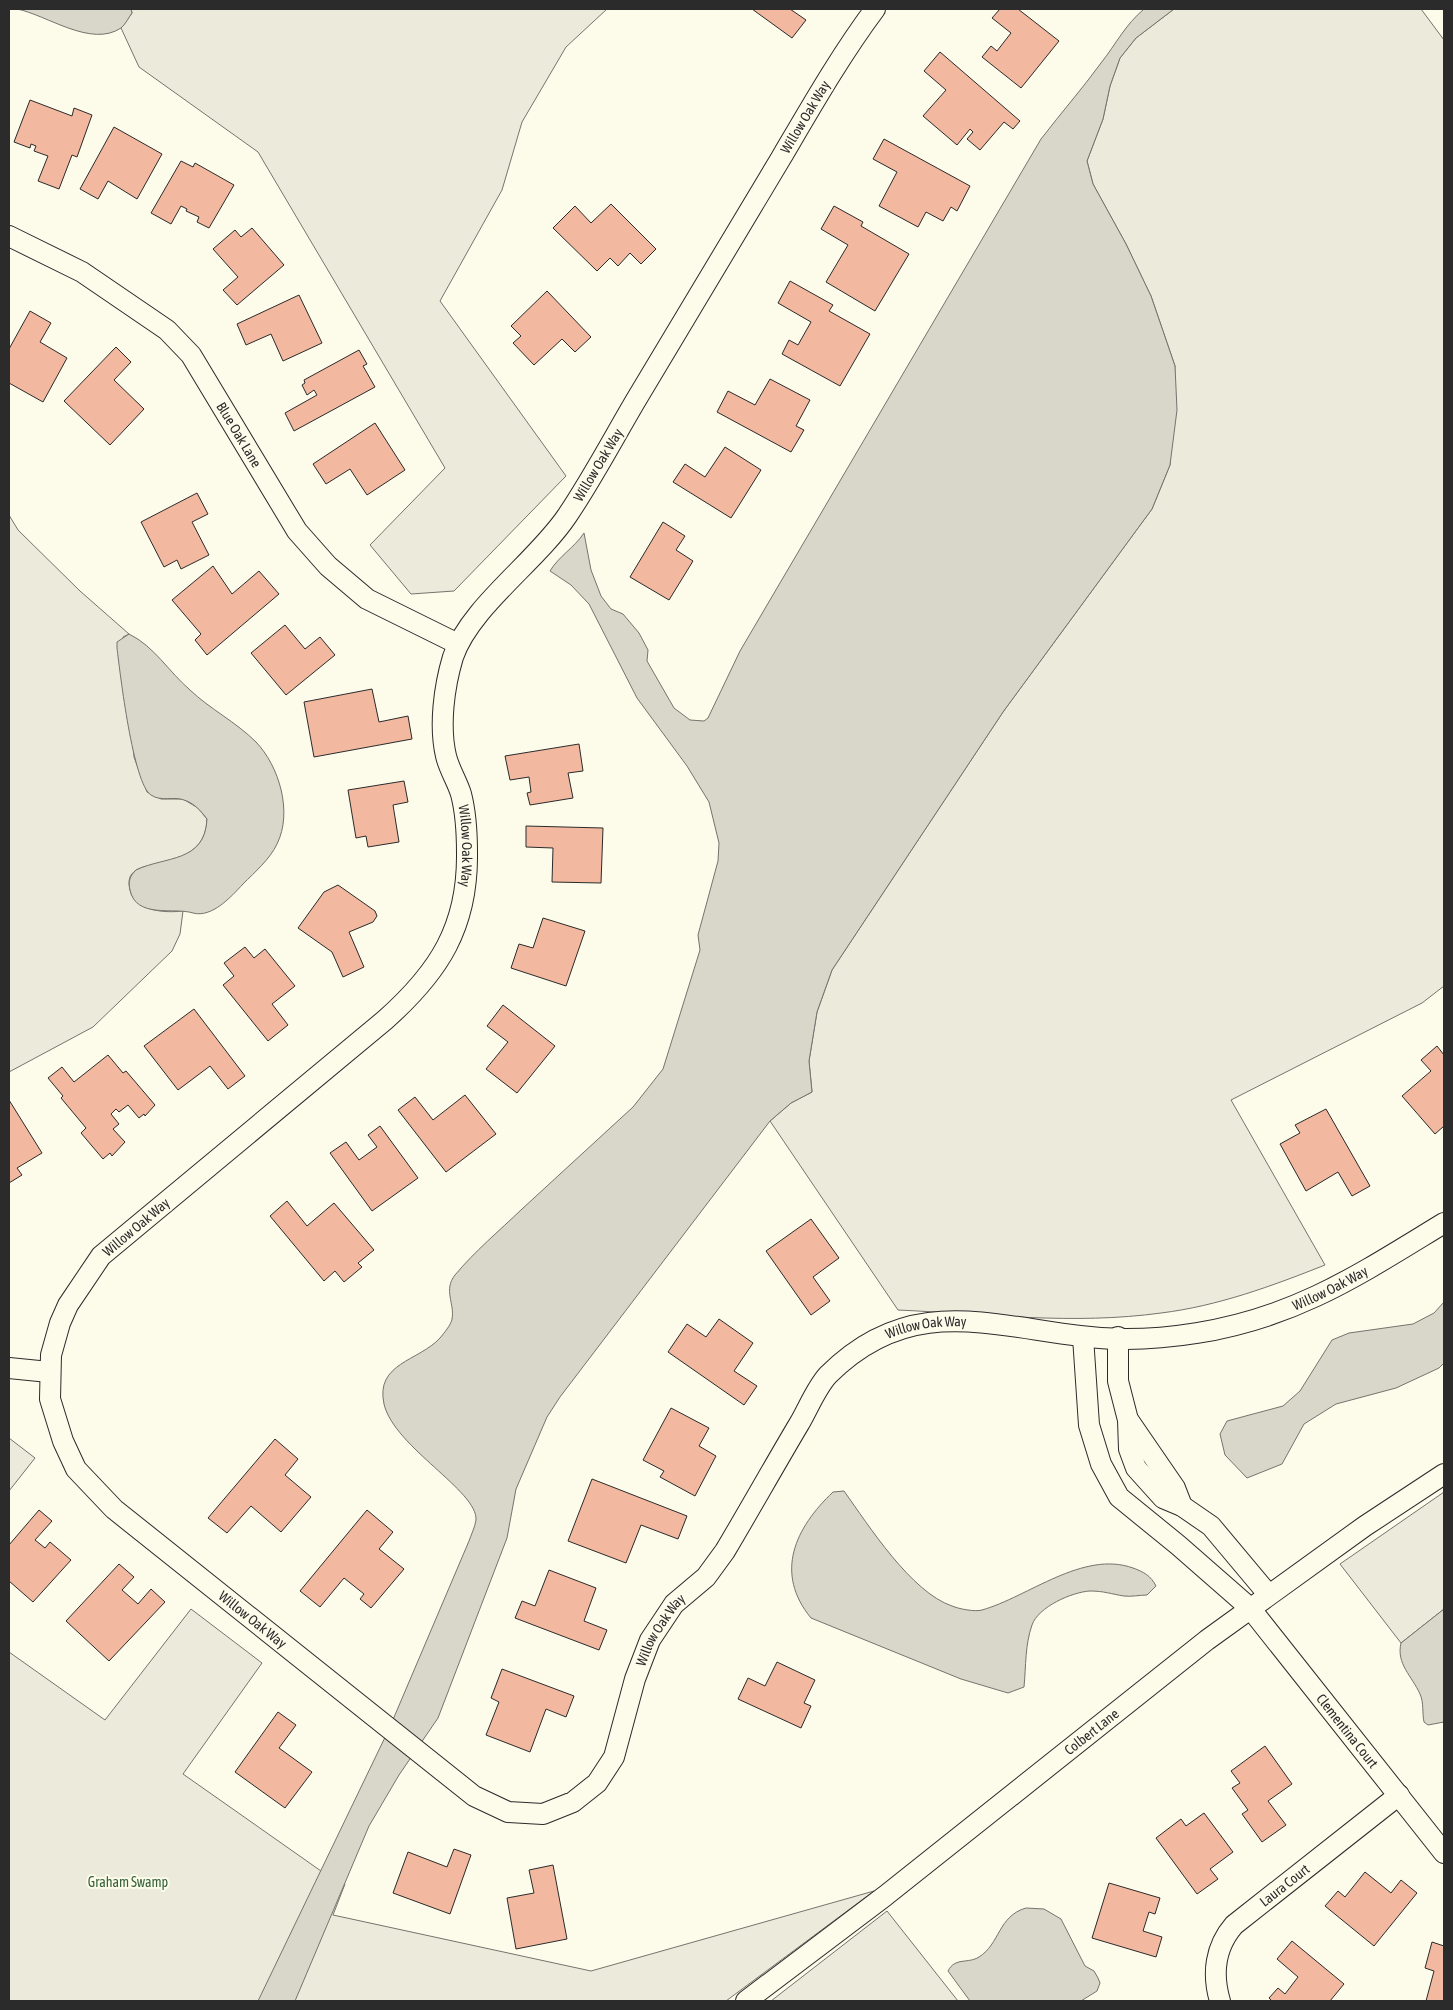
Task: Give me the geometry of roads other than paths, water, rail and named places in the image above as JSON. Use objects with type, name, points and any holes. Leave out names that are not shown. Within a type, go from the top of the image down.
[{"type":"street","name":"Willow Oak Way","points":[[875,9],[854,38],[810,108],[566,518],[479,615],[458,644],[449,672],[445,698],[444,744],[446,758],[461,795],[464,812],[467,864],[462,909],[447,947],[426,978],[402,1005],[101,1256],[68,1305],[51,1355],[49,1372],[50,1399],[63,1441],[76,1469],[114,1509],[474,1796],[508,1812],[543,1814],[573,1802],[597,1784],[614,1757],[635,1679],[650,1640],[674,1604],[706,1577],[725,1551],[826,1376],[857,1352],[888,1333],[927,1322],[969,1321],[1083,1337],[1118,1337],[1195,1333],[1260,1320],[1290,1309],[1348,1281],[1444,1223]]},
{"type":"street","name":"Blue Oak Lane","points":[[9,236],[82,272],[167,330],[190,355],[297,531],[328,566],[368,600],[458,644]]},
{"type":"street","points":[[1083,1337],[1089,1425],[1101,1464],[1119,1497],[1250,1608]]},
{"type":"street","points":[[1118,1337],[1118,1381],[1128,1420],[1175,1488],[1182,1506],[1211,1526],[1268,1594]]},
{"type":"street","points":[[9,1368],[49,1372]]},
{"type":"street","name":"Colbert Lane","points":[[746,2001],[885,1896],[1268,1594],[1365,1526],[1444,1474]]},
{"type":"street","name":"Clementina Court","points":[[1250,1608],[1444,1853]]},
{"type":"street","name":"Laura Court","points":[[1220,2001],[1216,1965],[1222,1944],[1231,1929],[1242,1918],[1399,1795]]},
{"type":"park label","name":"Graham Swamp","points":[[128,1882]]}]
